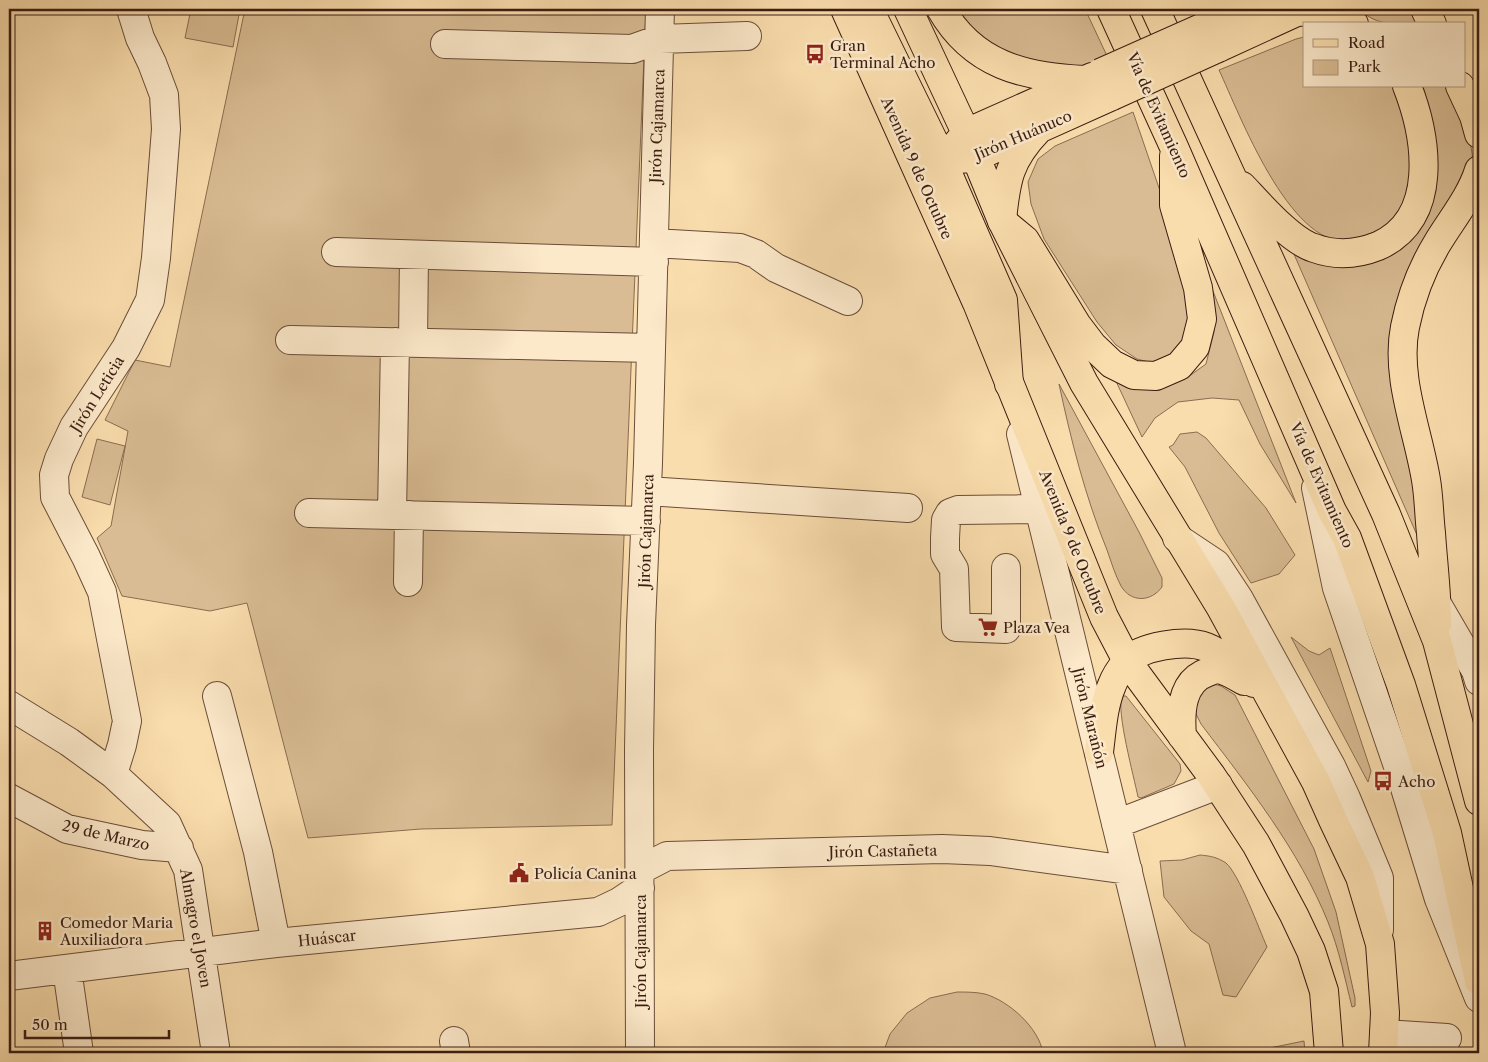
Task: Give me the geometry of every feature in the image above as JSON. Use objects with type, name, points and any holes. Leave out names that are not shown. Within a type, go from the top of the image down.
[{"type":"main road","points":[[863,9],[942,162],[1003,300],[1009,384]]},
{"type":"main road","name":"Avenida 9 de Octubre","points":[[863,9],[1009,384],[1109,629],[1127,660],[1218,785],[1256,844],[1311,951],[1324,990],[1329,1053]]},
{"type":"main road","points":[[908,9],[971,145],[1002,221],[1084,383],[1221,608],[1316,782],[1360,877],[1380,944],[1386,1013],[1384,1043]]},
{"type":"main road","points":[[941,9],[962,37],[982,54],[1003,66],[1050,78],[1099,83]]},
{"type":"main road","name":"Vía de Evitamiento","points":[[1111,9],[1174,147],[1332,510],[1347,538],[1401,685],[1447,832],[1479,980]]},
{"type":"main road","points":[[1155,9],[1386,514],[1436,640],[1479,801]]},
{"type":"main road","name":"Jirón Huánuco","points":[[1213,36],[1244,9]]},
{"type":"main road","points":[[1425,9],[1431,22]]},
{"type":"main road","points":[[1300,10],[1332,15],[1349,22]]},
{"type":"main road","name":"Jirón Huánuco","points":[[942,162],[971,145],[1099,83],[1213,36],[1300,10]]},
{"type":"main road","name":"Jirón Huánuco","points":[[971,145],[1040,128],[1099,83]]},
{"type":"main road","points":[[1229,172],[1286,230],[1313,248],[1340,254],[1365,251],[1386,242],[1404,227],[1419,203],[1424,177],[1418,123],[1408,88]]},
{"type":"main road","points":[[1461,88],[1474,116],[1479,134]]},
{"type":"main road","points":[[1002,221],[1005,192],[1011,168],[1023,145],[1040,128]]},
{"type":"main road","points":[[1002,221],[1025,240],[1076,325],[1093,346],[1112,364],[1134,374],[1156,376],[1179,366],[1195,347],[1202,319],[1198,288],[1174,205],[1174,147]]},
{"type":"main road","points":[[1436,640],[1437,604],[1427,482],[1406,387],[1403,356],[1405,329],[1412,299],[1420,277],[1436,244],[1474,185],[1479,170]]},
{"type":"main road","points":[[1099,752],[1105,703],[1113,682],[1127,660],[1144,651],[1165,645],[1192,643],[1206,647],[1233,664],[1268,696]]},
{"type":"main road","points":[[1182,736],[1181,721],[1184,695],[1194,680],[1203,674],[1216,669],[1229,672],[1268,696]]},
{"type":"street","name":"Jirón Leticia","points":[[113,774],[127,721],[102,592],[55,497],[53,487],[54,475],[59,459],[74,427],[126,348],[150,300],[156,258],[166,129],[164,95],[140,38],[131,9]]},
{"type":"street","name":"Jirón Cajamarca","points":[[640,1053],[639,750],[641,635],[647,491],[660,9]]},
{"type":"street","points":[[445,44],[632,49],[660,39],[747,36]]},
{"type":"street","points":[[336,252],[414,255],[654,253],[740,248],[756,254],[776,268],[848,301]]},
{"type":"street","points":[[408,582],[401,515],[404,342],[414,255]]},
{"type":"street","points":[[290,340],[651,348]]},
{"type":"street","name":"Jirón Marañón","points":[[1009,384],[1172,1053]]},
{"type":"street","points":[[1311,462],[1337,588],[1401,775],[1439,898],[1479,998]]},
{"type":"street","points":[[647,491],[908,508]]},
{"type":"street","points":[[1006,568],[1006,629],[956,628],[954,568],[946,554],[946,520],[950,513],[958,510],[1039,509]]},
{"type":"street","points":[[309,513],[646,520]]},
{"type":"street","points":[[1177,538],[1216,564],[1239,599],[1331,766],[1379,878],[1380,944]]},
{"type":"street","points":[[1412,581],[1437,604],[1476,671],[1479,681]]},
{"type":"street","points":[[217,696],[258,852],[276,943]]},
{"type":"street","name":"Almagro el Joven","points":[[9,705],[70,742],[113,774],[167,824],[188,870],[216,1053]]},
{"type":"street","points":[[1116,824],[1218,785]]},
{"type":"street","name":"29 de Marzo","points":[[9,798],[67,829],[142,845],[179,848]]},
{"type":"street","name":"Jirón Castañeta","points":[[640,879],[667,856],[942,849],[990,851],[1128,870]]},
{"type":"street","name":"Huáscar","points":[[9,976],[276,943],[598,912],[619,902],[640,879]]},
{"type":"street","points":[[68,969],[79,1053]]},
{"type":"street","points":[[1384,1043],[1448,1038]]},
{"type":"green space","points":[[191,9],[240,9],[233,47],[185,38]]},
{"type":"green space","points":[[245,9],[646,9],[612,825],[421,829],[308,838],[247,603],[210,611],[122,596],[97,538],[111,526],[128,431],[105,420],[135,360],[170,367]]},
{"type":"green space","points":[[952,9],[1085,9],[1108,58],[1068,72],[986,48]]},
{"type":"green space","points":[[1359,9],[1416,9],[1421,22],[1381,22],[1366,15]]},
{"type":"green space","points":[[1303,37],[1303,88],[1398,88],[1405,104],[1416,183],[1395,226],[1348,242],[1326,237],[1305,222],[1286,200],[1253,145],[1219,70]]},
{"type":"green space","points":[[1423,88],[1451,88],[1468,134],[1473,164],[1409,278],[1431,567],[1290,245],[1307,255],[1424,219],[1437,180],[1432,125]]},
{"type":"green space","points":[[1133,112],[1184,261],[1193,338],[1160,365],[1137,359],[1116,345],[1097,322],[1044,239],[1031,204],[1028,182],[1038,159],[1055,146]]},
{"type":"green space","points":[[1211,286],[1296,503],[1260,444],[1239,400],[1212,398],[1178,402],[1155,418],[1142,437],[1114,377],[1162,388],[1188,377],[1206,364],[1214,332]]},
{"type":"green space","points":[[1059,384],[1162,578],[1162,587],[1152,596],[1135,598],[1125,592],[1117,577],[1085,489]]},
{"type":"green space","points":[[1197,432],[1206,438],[1266,508],[1295,555],[1279,574],[1251,583],[1219,533],[1185,467],[1169,447],[1173,445],[1180,434]]},
{"type":"green space","points":[[97,439],[125,446],[110,505],[82,497]]},
{"type":"green space","points":[[1291,637],[1309,651],[1319,655],[1330,648],[1371,771],[1368,782]]},
{"type":"green space","points":[[1213,684],[1221,686],[1235,695],[1314,849],[1336,912],[1355,998],[1355,1006],[1352,1007],[1332,932],[1303,869],[1271,819],[1201,724],[1195,712],[1197,694]]},
{"type":"green space","points":[[1122,696],[1126,696],[1180,764],[1181,771],[1174,784],[1141,798],[1138,797],[1123,729],[1121,715]]},
{"type":"green space","points":[[1200,855],[1220,859],[1231,869],[1243,890],[1267,947],[1236,997],[1223,995],[1209,944],[1191,931],[1164,897],[1160,861],[1182,860]]},
{"type":"green space","points":[[957,992],[985,994],[1013,1009],[1036,1034],[1043,1053],[883,1053],[890,1034],[907,1013],[930,998]]},
{"type":"green space","points":[[1304,1041],[1305,1053],[1245,1053]]},
{"type":"place","name":"Gran Terminal Acho","points":[[815,54]]},
{"type":"place","name":"Plaza Vea","points":[[988,627]]},
{"type":"place","name":"Acho","points":[[1383,781]]},
{"type":"place","name":"Policía Canina","points":[[519,873]]},
{"type":"place","name":"Comedor Maria Auxiliadora","points":[[45,931]]}]
